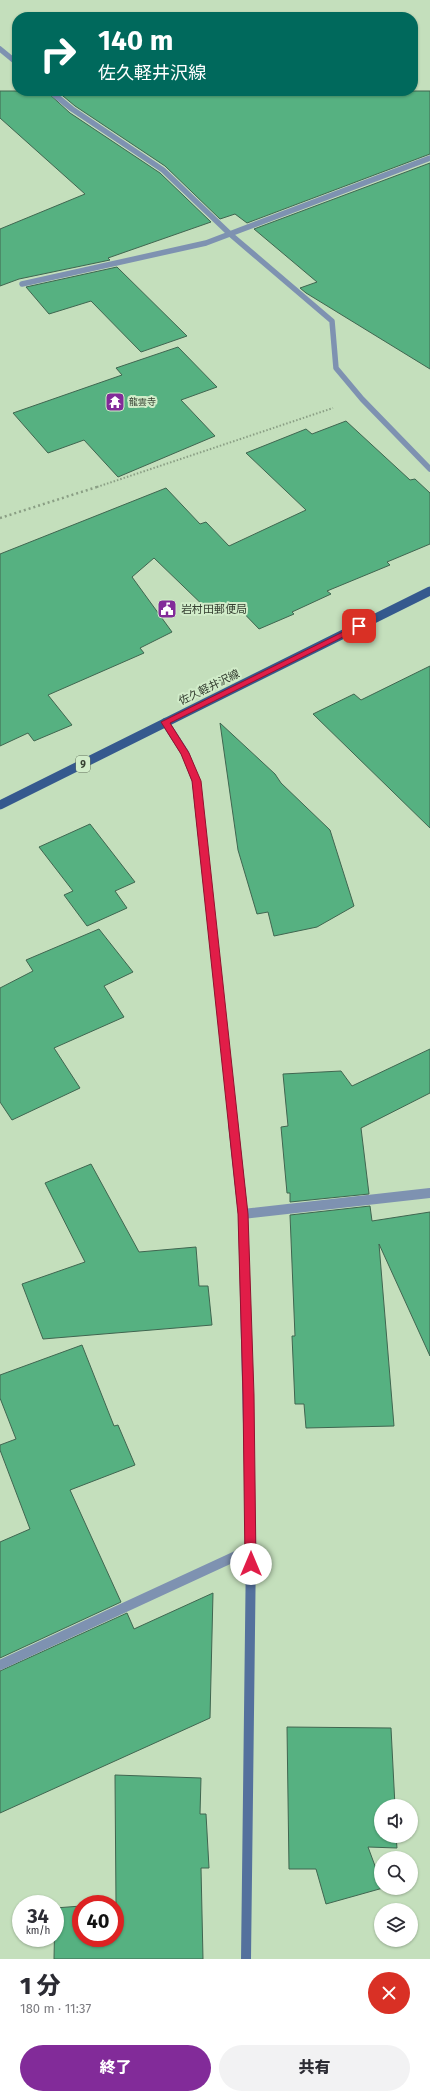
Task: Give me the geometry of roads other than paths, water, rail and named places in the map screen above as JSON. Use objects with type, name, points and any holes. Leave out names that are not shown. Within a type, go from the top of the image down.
[{"type":"main road","name":"佐久軽井沢線","points":[[0,805],[430,591]]},
{"type":"street","points":[[0,49],[12,59]]},
{"type":"street","points":[[56,96],[72,109],[164,170],[230,234],[332,321],[336,368],[362,399],[430,469]]},
{"type":"street","points":[[22,284],[206,243],[430,158]]},
{"type":"street","points":[[165,722],[185,753],[196,781],[243,1214],[251,1549],[246,1959]]},
{"type":"street","points":[[243,1214],[430,1193]]},
{"type":"street","points":[[0,1665],[251,1549]]},
{"type":"place","name":"龍雲寺","points":[[115,402]]},
{"type":"place","name":"岩村田郵便局","points":[[167,609]]}]
